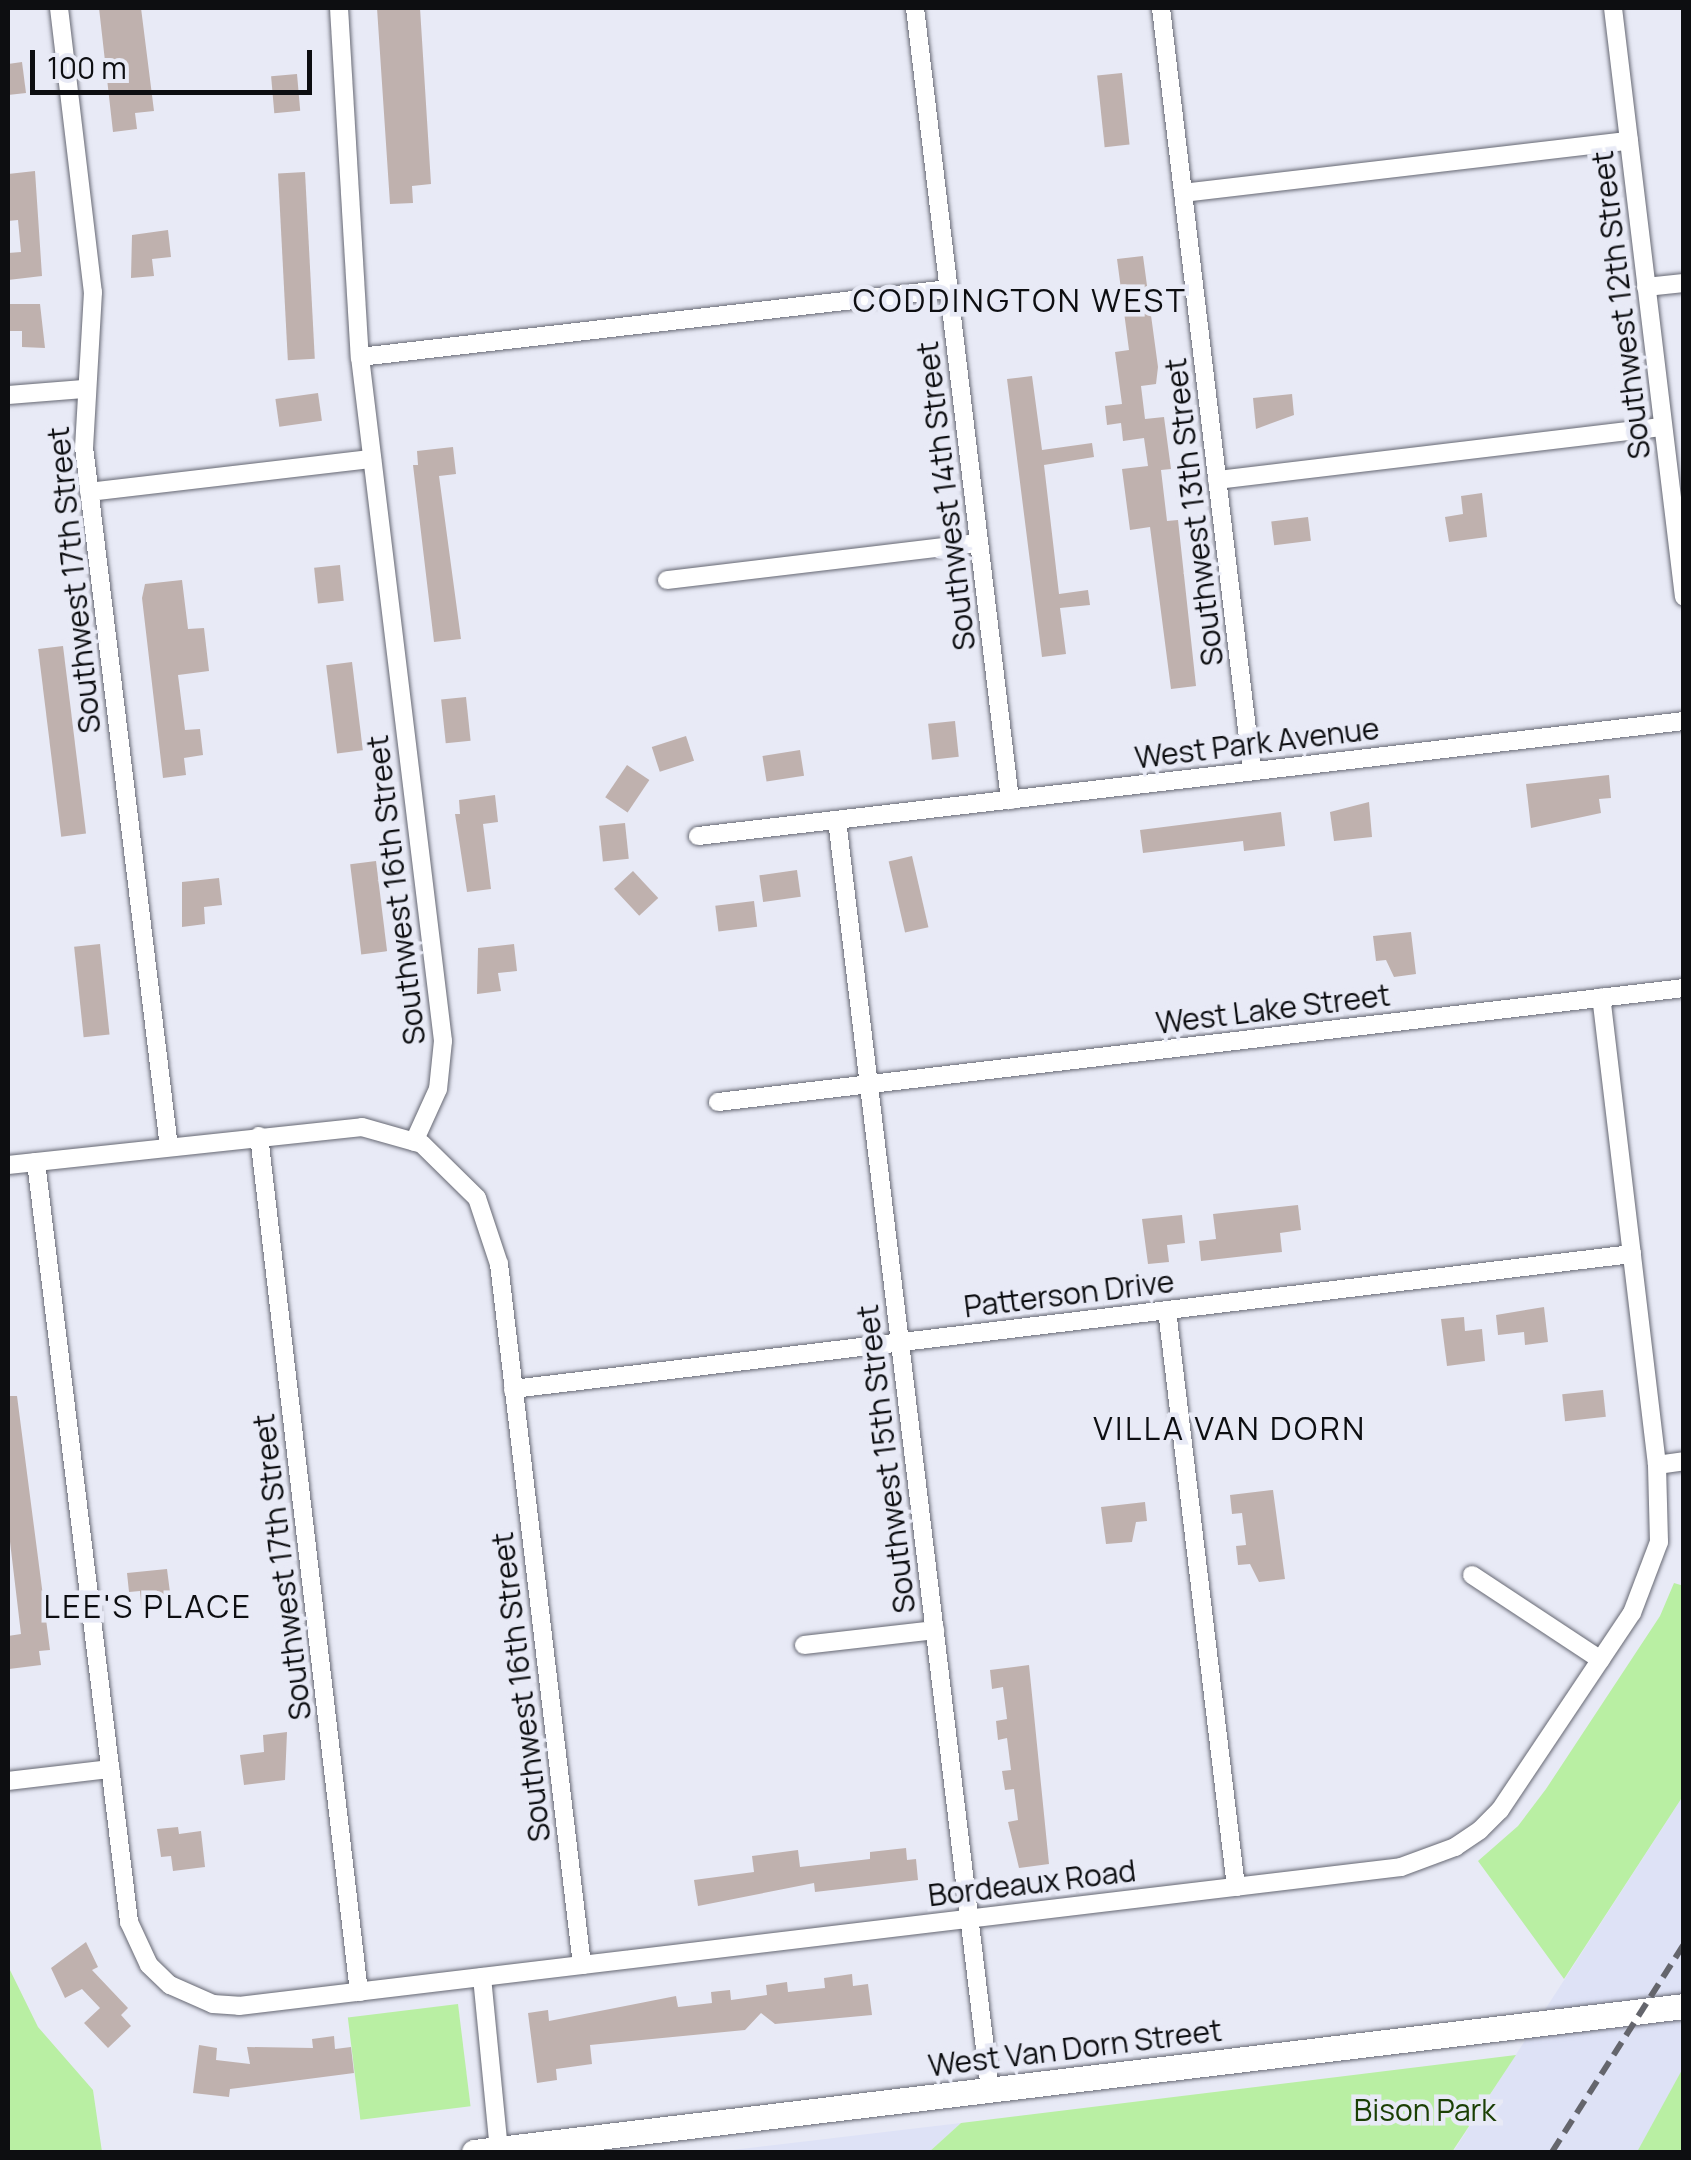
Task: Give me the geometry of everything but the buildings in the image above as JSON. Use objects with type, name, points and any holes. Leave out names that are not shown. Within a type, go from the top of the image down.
[{"type":"main road","name":"West Van Dorn Street","points":[[487,2151],[1684,2006]]},
{"type":"street","name":"Southwest 17th Street","points":[[59,8],[93,292],[84,389],[89,492],[169,1146]]},
{"type":"street","name":"Southwest 16th Street","points":[[338,8],[360,357],[443,1041],[438,1090],[414,1142],[462,1177],[488,1221],[514,1388],[582,1965]]},
{"type":"street","name":"Southwest 14th Street","points":[[915,8],[1010,800]]},
{"type":"street","name":"Southwest 13th Street","points":[[1161,8],[1252,772]]},
{"type":"street","name":"Southwest 12th Street","points":[[1613,8],[1684,597]]},
{"type":"street","points":[[1183,193],[1629,141]]},
{"type":"street","points":[[1646,287],[1684,282]]},
{"type":"street","points":[[360,357],[949,289]]},
{"type":"street","points":[[8,395],[84,389]]},
{"type":"street","points":[[1217,480],[1663,427]]},
{"type":"street","points":[[89,492],[372,458]]},
{"type":"street","points":[[667,580],[980,543]]},
{"type":"street","name":"West Park Avenue","points":[[698,836],[1684,721]]},
{"type":"street","name":"Southwest 15th Street","points":[[837,820],[990,2090]]},
{"type":"street","name":"West Lake Street","points":[[718,1102],[1684,988]]},
{"type":"street","points":[[1601,997],[1656,1465],[1684,1462]]},
{"type":"street","points":[[8,1165],[346,1126],[414,1142]]},
{"type":"street","name":"Southwest 17th Street","points":[[259,1136],[359,1992]]},
{"type":"street","points":[[8,1781],[110,1769],[36,1162]]},
{"type":"street","name":"Patterson Drive","points":[[514,1388],[1632,1254]]},
{"type":"street","points":[[1167,1310],[1236,1886]]},
{"type":"street","name":"Bordeaux Road","points":[[110,1769],[129,1922],[149,1964],[170,1985],[214,2004],[239,2006],[1401,1867],[1455,1847],[1500,1810],[1601,1660],[1651,1573],[1661,1508],[1656,1465]]},
{"type":"street","points":[[1472,1574],[1601,1660]]},
{"type":"street","points":[[804,1645],[935,1630]]},
{"type":"street","points":[[482,1976],[487,2151]]},
{"type":"shaded area","points":[[1683,1796],[1683,2097],[1649,2152],[1453,2152]]},
{"type":"shaded area","points":[[961,2123],[929,2152],[716,2152]]},
{"type":"green space","points":[[1674,1583],[1684,1586],[1683,1796],[1564,1979],[1478,1861],[1518,1826],[1546,1789],[1660,1616]]},
{"type":"green space","points":[[8,1966],[38,2027],[93,2090],[102,2152],[8,2152]]},
{"type":"green space","points":[[458,2004],[471,2106],[360,2120],[348,2018]]},
{"type":"green space","name":"Bison Park","points":[[1516,2055],[1452,2152],[929,2152],[961,2123]]},
{"type":"green space","points":[[1683,2068],[1683,2152],[1637,2152]]},
{"type":"railway","points":[[1552,2152],[1684,1944]]},
{"type":"district","name":"CODDINGTON WEST","points":[[1020,300]]},
{"type":"district","name":"VILLA VAN DORN","points":[[1230,1428]]},
{"type":"district","name":"LEE'S PLACE","points":[[148,1606]]}]
